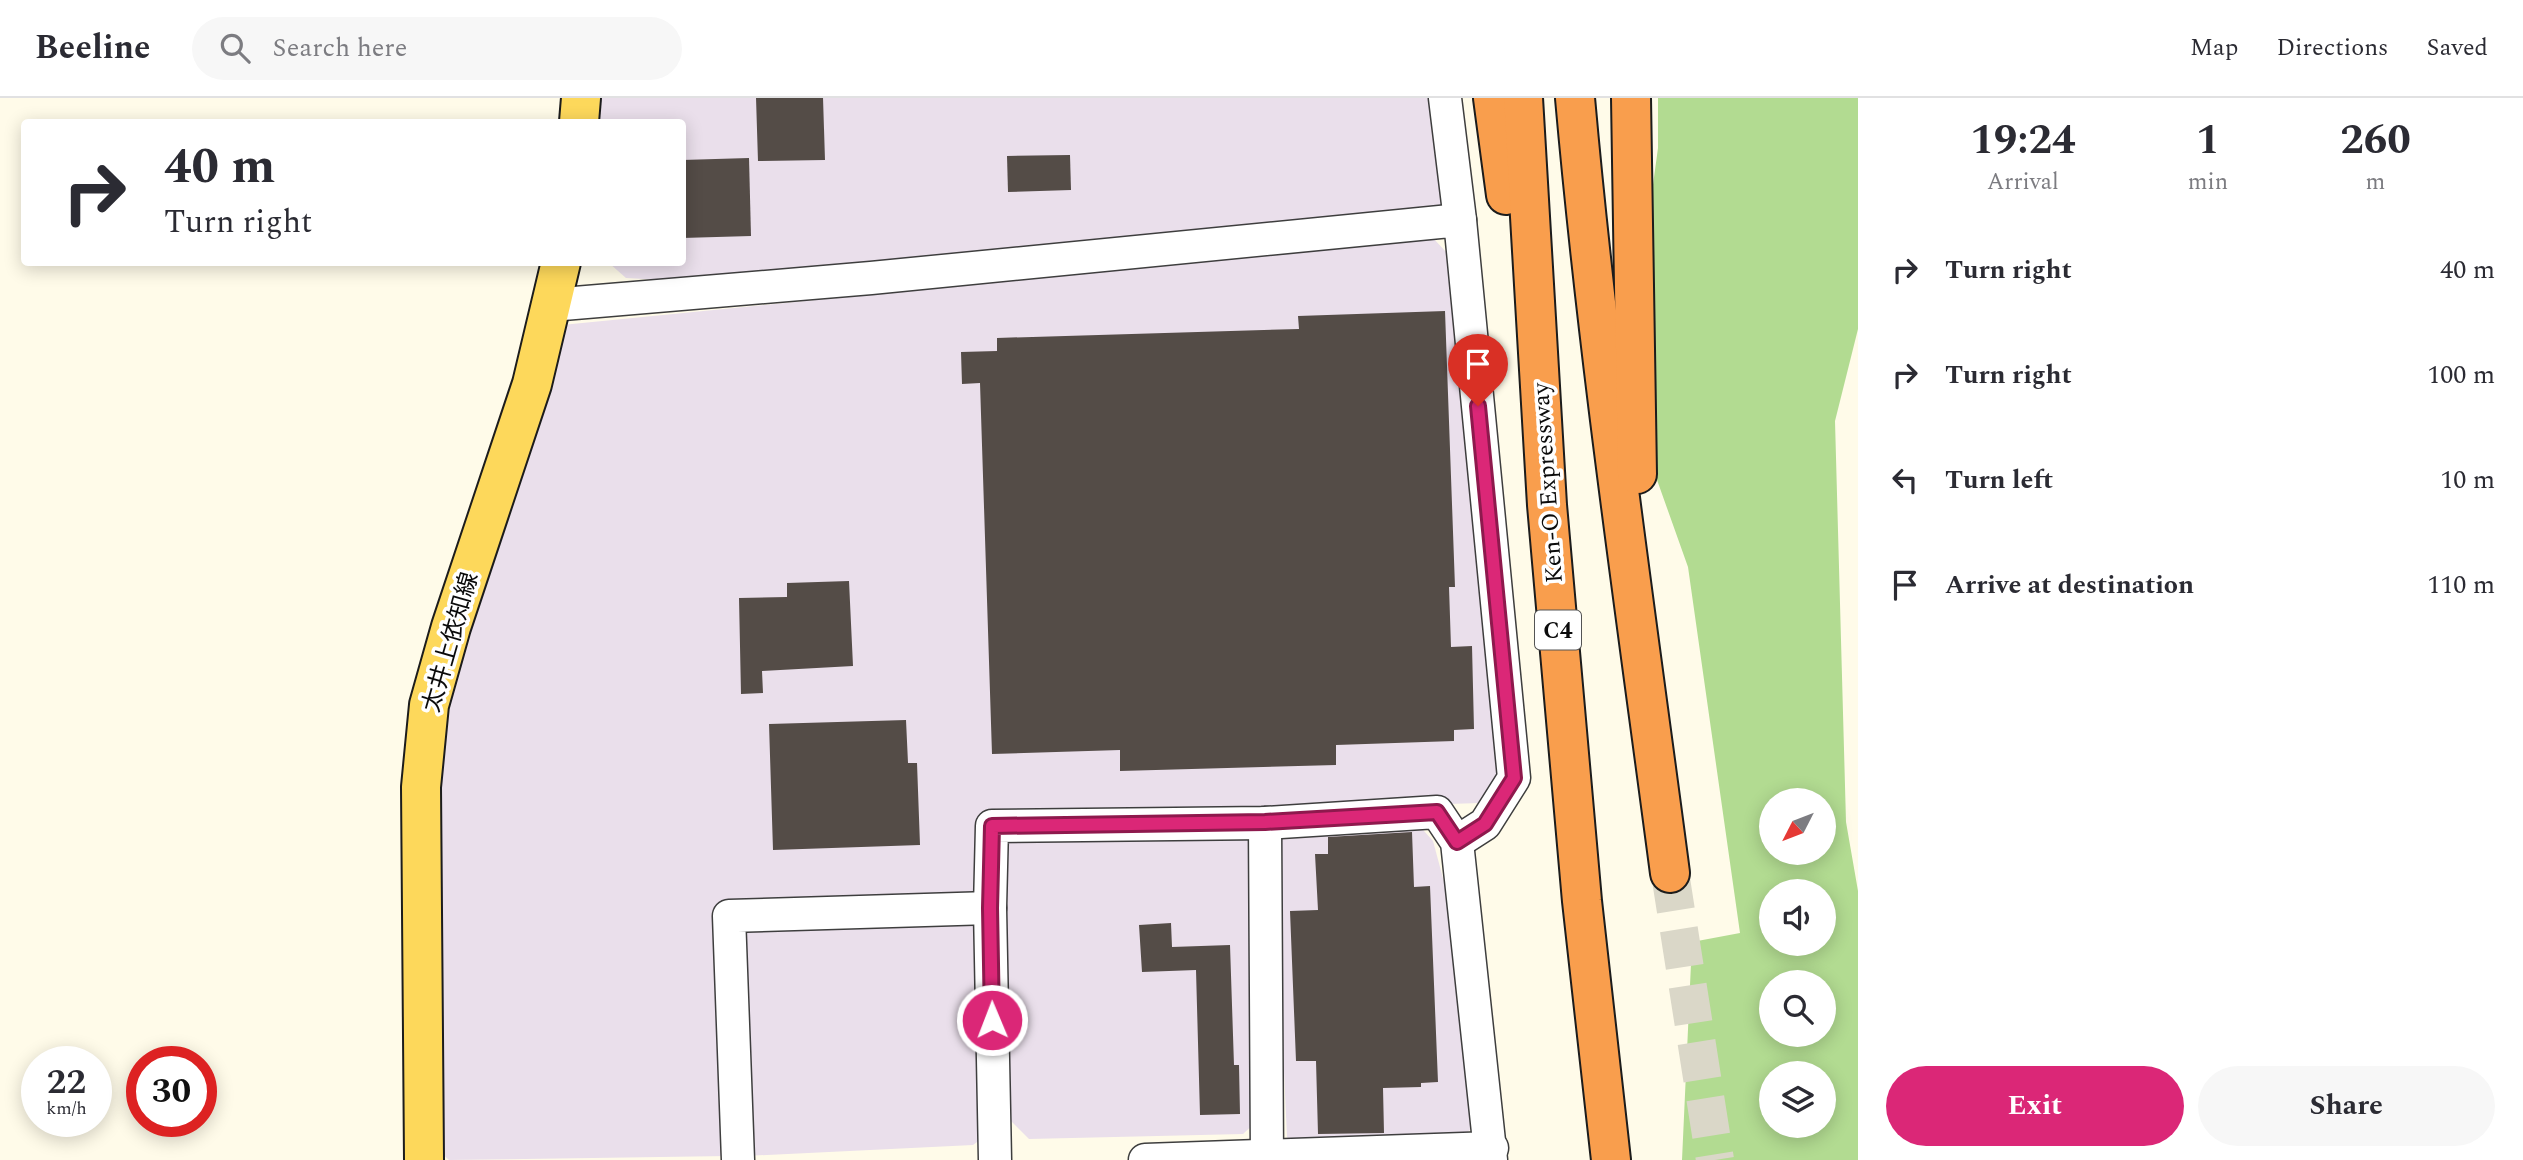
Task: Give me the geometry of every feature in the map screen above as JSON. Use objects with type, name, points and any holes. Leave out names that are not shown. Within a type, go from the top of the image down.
[{"type":"highway","points":[[1493,98],[1548,505]]},
{"type":"highway","name":"Ken-O Expressway","points":[[1523,98],[1548,505],[1582,901],[1611,1160]]},
{"type":"highway","points":[[1575,98],[1587,234],[1616,480],[1670,873]]},
{"type":"highway","points":[[1630,98],[1640,645]]},
{"type":"main road","points":[[579,119],[581,98]]},
{"type":"main road","name":"太井上依知線","points":[[424,1160],[421,787],[429,705],[451,627],[531,384],[560,266]]},
{"type":"street","points":[[1445,98],[1460,220],[1514,778],[1485,824],[1457,842]]},
{"type":"street","points":[[551,305],[884,277],[1460,220]]},
{"type":"street","points":[[995,1160],[990,908],[992,826],[1265,822],[1437,812],[1457,842],[1492,1154],[1145,1160]]},
{"type":"street","points":[[1265,822],[1267,1158]]},
{"type":"street","points":[[738,1160],[729,916],[990,908]]},
{"type":"shaded area","points":[[590,98],[1435,98],[1448,195],[1438,210],[701,282],[626,278],[612,266],[686,266],[686,119],[590,119]]},
{"type":"shaded area","points":[[1434,239],[1447,253],[1502,774],[1480,803],[979,819],[980,901],[722,906],[728,1156],[449,1160],[440,1152],[438,888],[445,703],[562,325]]},
{"type":"shaded area","points":[[1415,821],[1433,841],[1451,908],[1478,1121],[1460,1140],[1293,1145],[1287,1137],[1273,830]]},
{"type":"shaded area","points":[[1253,831],[1258,1120],[1243,1134],[1029,1139],[1007,1117],[999,835]]},
{"type":"shaded area","points":[[963,916],[974,927],[981,1139],[973,1145],[744,1156],[736,924]]},
{"type":"green space","points":[[1658,98],[1858,98],[1858,329],[1835,421],[1846,822],[1858,891],[1858,1160],[1682,1160],[1692,942],[1740,933],[1688,567],[1625,390],[1658,148]]},
{"type":"building","points":[[756,98],[823,98],[825,160],[758,161]]},
{"type":"building","points":[[1070,155],[1071,190],[1008,192],[1007,156]]},
{"type":"building","points":[[749,158],[751,236],[686,238],[686,160]]},
{"type":"building","points":[[1445,311],[1455,587],[1449,587],[1451,647],[1472,646],[1474,729],[1454,730],[1454,741],[1336,745],[1336,765],[1120,771],[1120,750],[992,754],[980,383],[962,384],[961,352],[997,351],[997,338],[1299,329],[1298,316]]},
{"type":"building","points":[[849,581],[853,666],[762,671],[763,693],[741,694],[739,598],[787,597],[787,583]]},
{"type":"building","points":[[906,720],[908,763],[917,763],[920,845],[773,850],[769,724]]},
{"type":"building","points":[[1412,832],[1414,887],[1430,886],[1438,1082],[1421,1083],[1421,1087],[1383,1088],[1384,1133],[1318,1134],[1316,1061],[1296,1061],[1290,911],[1318,910],[1315,854],[1328,854],[1328,837]]},
{"type":"building","points":[[1171,923],[1172,947],[1230,945],[1234,1065],[1239,1065],[1240,1114],[1200,1115],[1196,970],[1142,972],[1139,925]]},
{"type":"tunnel","points":[[1670,873],[1715,1160]]},
{"type":"route","points":[[992,1020],[992,826],[1265,822],[1437,812],[1457,842],[1485,824],[1514,778],[1478,406]]}]
